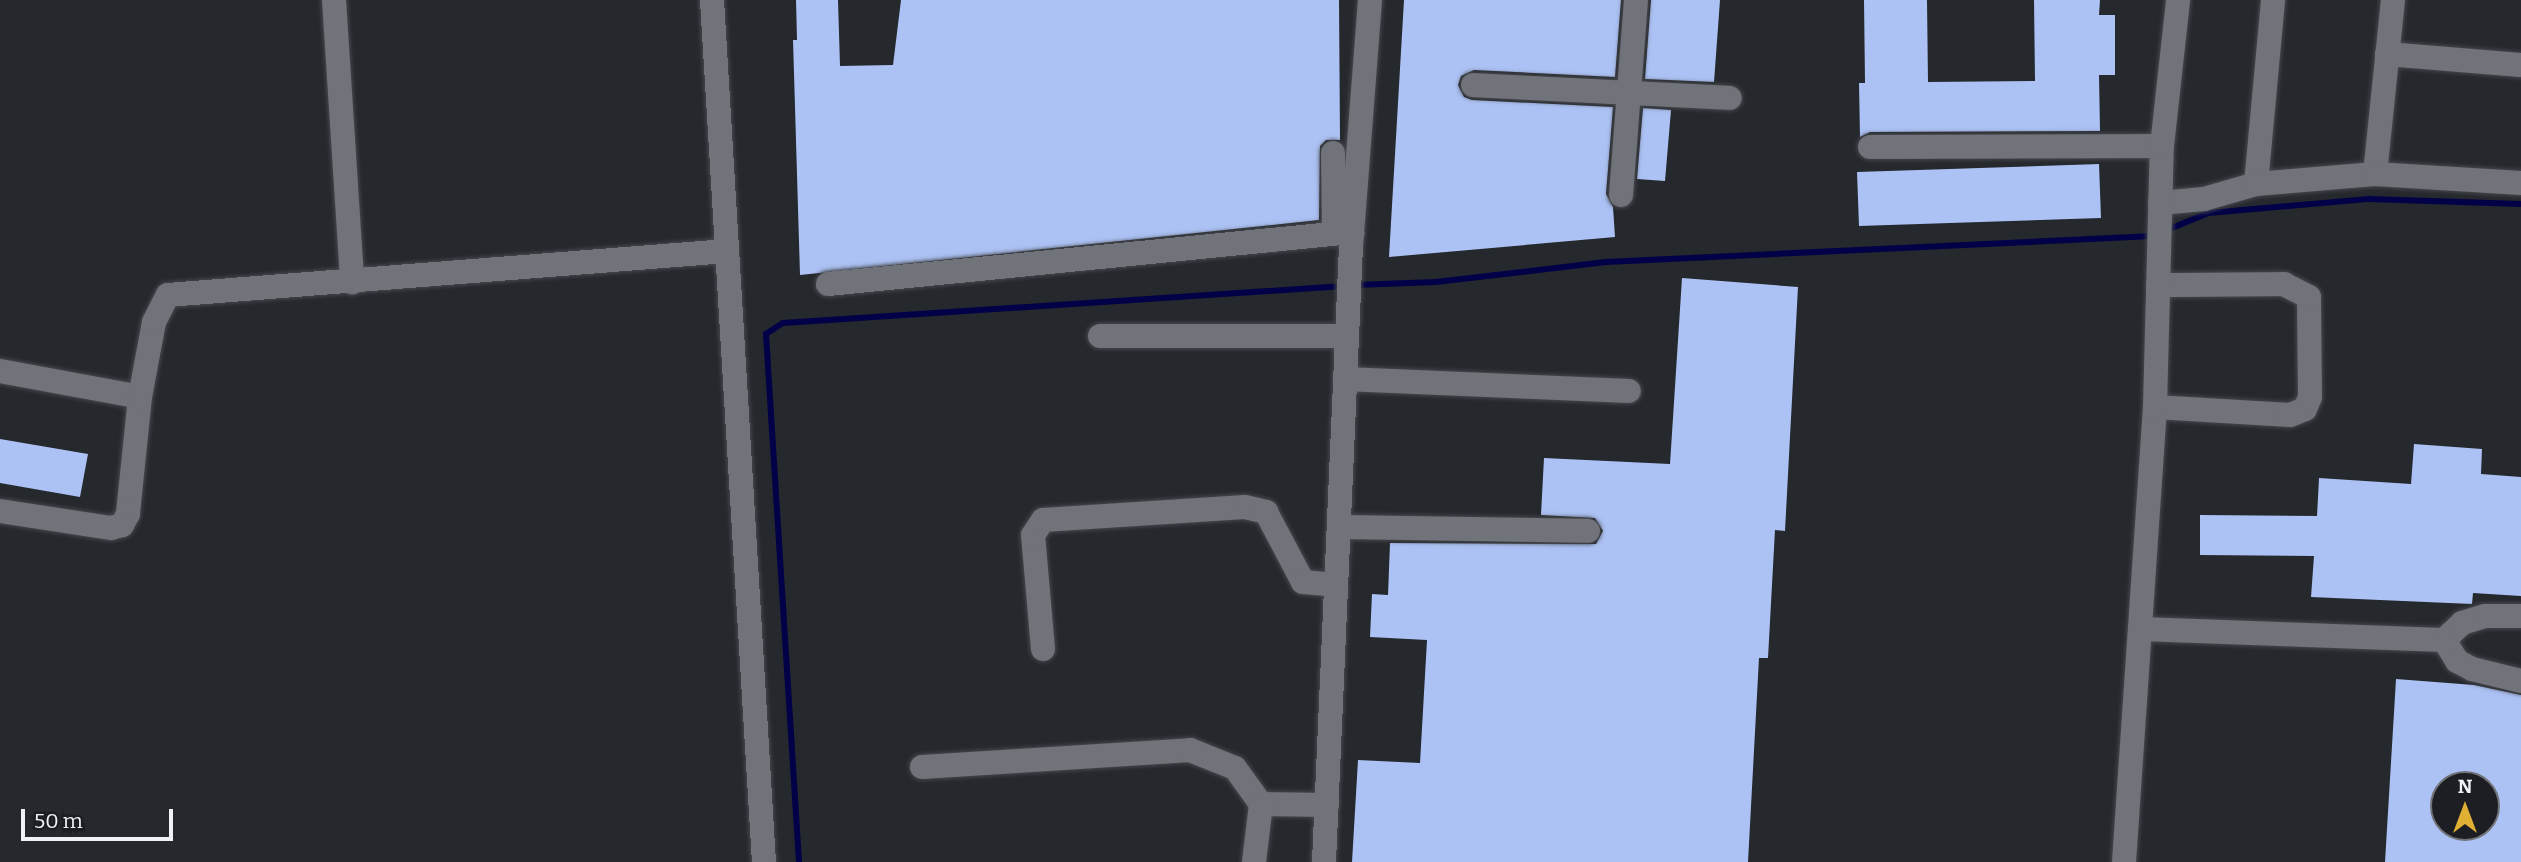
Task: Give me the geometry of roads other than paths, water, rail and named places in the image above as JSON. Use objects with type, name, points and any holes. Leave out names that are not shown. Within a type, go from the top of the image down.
[{"type":"street","points":[[334,0],[352,282]]},
{"type":"street","points":[[712,0],[764,862]]},
{"type":"street","points":[[1324,862],[1347,330],[1346,237],[1370,0]]},
{"type":"street","points":[[1621,195],[1636,0]]},
{"type":"street","points":[[2124,862],[2155,407],[2162,146],[2178,0]]},
{"type":"street","points":[[2256,184],[2273,0]]},
{"type":"street","points":[[2375,174],[2393,0]]},
{"type":"street","points":[[2388,54],[2521,65]]},
{"type":"street","points":[[1473,85],[1730,98]]},
{"type":"street","points":[[1870,147],[2162,146]]},
{"type":"street","points":[[1333,153],[1346,237]]},
{"type":"street","points":[[2160,208],[2256,184],[2375,174],[2521,183]]},
{"type":"street","points":[[828,284],[1346,237]]},
{"type":"street","points":[[0,511],[111,528],[122,525],[128,514],[141,397],[158,307],[168,295],[727,251]]},
{"type":"street","points":[[2155,407],[2290,415],[2305,409],[2310,397],[2309,297],[2284,284],[2158,285]]},
{"type":"street","points":[[1100,336],[1347,330]]},
{"type":"street","points":[[0,371],[141,397]]},
{"type":"street","points":[[1345,379],[1629,391]]},
{"type":"street","points":[[1043,649],[1033,535],[1043,520],[1245,506],[1266,512],[1303,582],[1336,585]]},
{"type":"street","points":[[1339,527],[1588,531]]},
{"type":"street","points":[[2141,628],[2444,640],[2474,620],[2521,616]]},
{"type":"street","points":[[2444,640],[2457,660],[2472,669],[2521,681]]},
{"type":"street","points":[[922,767],[1190,750],[1235,768],[1261,804],[1254,862]]},
{"type":"street","points":[[1261,804],[1327,805]]},
{"type":"waterway","points":[[2167,230],[2208,213],[2369,199],[2521,204]]},
{"type":"waterway","points":[[1355,285],[1436,282],[1606,262],[2153,236]]},
{"type":"waterway","points":[[799,862],[766,334],[783,323],[1344,286]]}]
